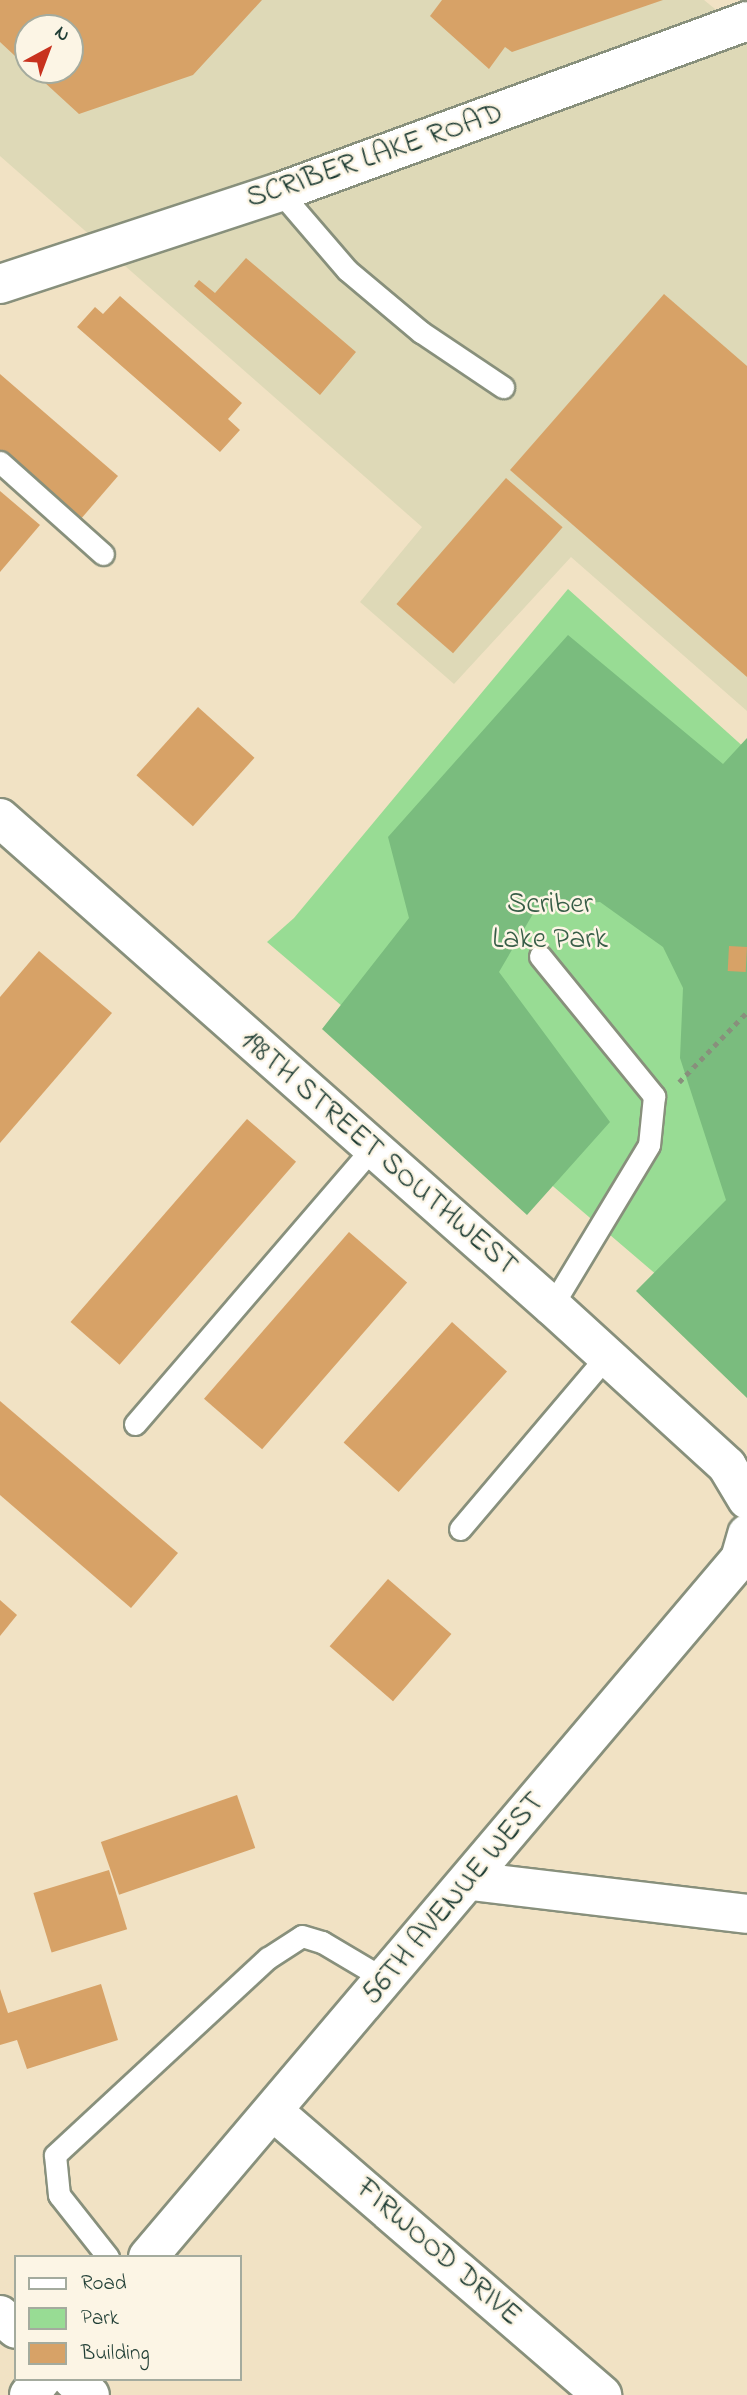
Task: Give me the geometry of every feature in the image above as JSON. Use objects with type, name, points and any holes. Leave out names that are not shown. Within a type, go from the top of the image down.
[{"type":"street","name":"SCRIBER LAKE ROAD","points":[[0,284],[280,192],[747,21]]},
{"type":"street","name":"198TH STREET SOUTHWEST","points":[[0,818],[371,1150],[551,1306],[727,1466],[747,1499]]},
{"type":"street","name":"56TH AVENUE WEST","points":[[150,2255],[471,1881],[740,1559],[747,1534]]},
{"type":"street","points":[[471,1881],[747,1914]]},
{"type":"street","name":"FIRWOOD DRIVE","points":[[273,2111],[602,2395]]},
{"type":"street","points":[[0,2315],[14,2327]]},
{"type":"street","points":[[29,2395],[40,2381]]},
{"type":"street","points":[[74,2381],[90,2395]]},
{"type":"lane","points":[[280,192],[347,270],[421,332],[503,387]]},
{"type":"lane","points":[[0,462],[103,554]]},
{"type":"lane","points":[[540,956],[654,1096],[649,1145],[551,1306]]},
{"type":"lane","points":[[135,1424],[371,1150]]},
{"type":"lane","points":[[460,1529],[606,1357]]},
{"type":"lane","points":[[106,2255],[59,2195],[55,2155],[268,1958],[302,1936],[322,1942],[386,1980]]},
{"type":"path","points":[[654,1096],[676,1086],[747,1012]]},
{"type":"shaded area","points":[[0,0],[704,0],[747,35],[747,711],[571,557],[454,684],[360,602],[422,527],[0,156]]},
{"type":"green space","name":"Scriber Lake Park","points":[[568,589],[747,750],[747,1352],[267,942],[294,918]]},
{"type":"green space","name":"Scriber Lake Park","points":[[568,635],[723,764],[747,738],[747,1398],[636,1291],[726,1200],[680,1058],[683,988],[663,947],[600,902],[537,907],[499,972],[610,1122],[527,1215],[322,1029],[409,918],[388,837]]},
{"type":"building","points":[[0,0],[262,0],[193,75],[79,114],[46,84],[84,84],[84,14],[14,14],[14,55],[0,42]]},
{"type":"building","points":[[442,0],[663,0],[512,52],[505,47],[489,69],[430,16]]},
{"type":"building","points":[[246,258],[356,352],[320,395],[194,286],[199,280],[215,293]]},
{"type":"building","points":[[664,294],[747,366],[747,677],[510,470]]},
{"type":"building","points":[[120,296],[242,403],[228,419],[240,430],[220,452],[77,327],[95,307],[103,314]]},
{"type":"building","points":[[0,374],[118,476],[80,520],[0,450]]},
{"type":"building","points":[[506,478],[563,527],[453,653],[396,604]]},
{"type":"building","points":[[0,491],[40,525],[0,572]]},
{"type":"building","points":[[198,707],[254,758],[193,826],[136,775]]},
{"type":"building","points":[[729,946],[747,947],[746,972],[728,971]]},
{"type":"building","points":[[39,951],[112,1013],[0,1143],[0,997]]},
{"type":"building","points":[[247,1119],[296,1162],[120,1365],[71,1322]]},
{"type":"building","points":[[349,1232],[407,1283],[262,1449],[204,1399]]},
{"type":"building","points":[[452,1322],[507,1372],[399,1492],[344,1442]]},
{"type":"building","points":[[0,1401],[178,1553],[131,1608],[0,1495]]},
{"type":"building","points":[[388,1579],[451,1634],[393,1701],[330,1646]]},
{"type":"building","points":[[0,1600],[17,1615],[0,1636]]},
{"type":"building","points":[[237,1795],[255,1848],[119,1895],[101,1842]]},
{"type":"building","points":[[109,1870],[127,1929],[52,1952],[33,1893]]},
{"type":"building","points":[[101,1984],[118,2040],[27,2069],[17,2040],[0,2045],[0,1989],[8,2013]]}]
